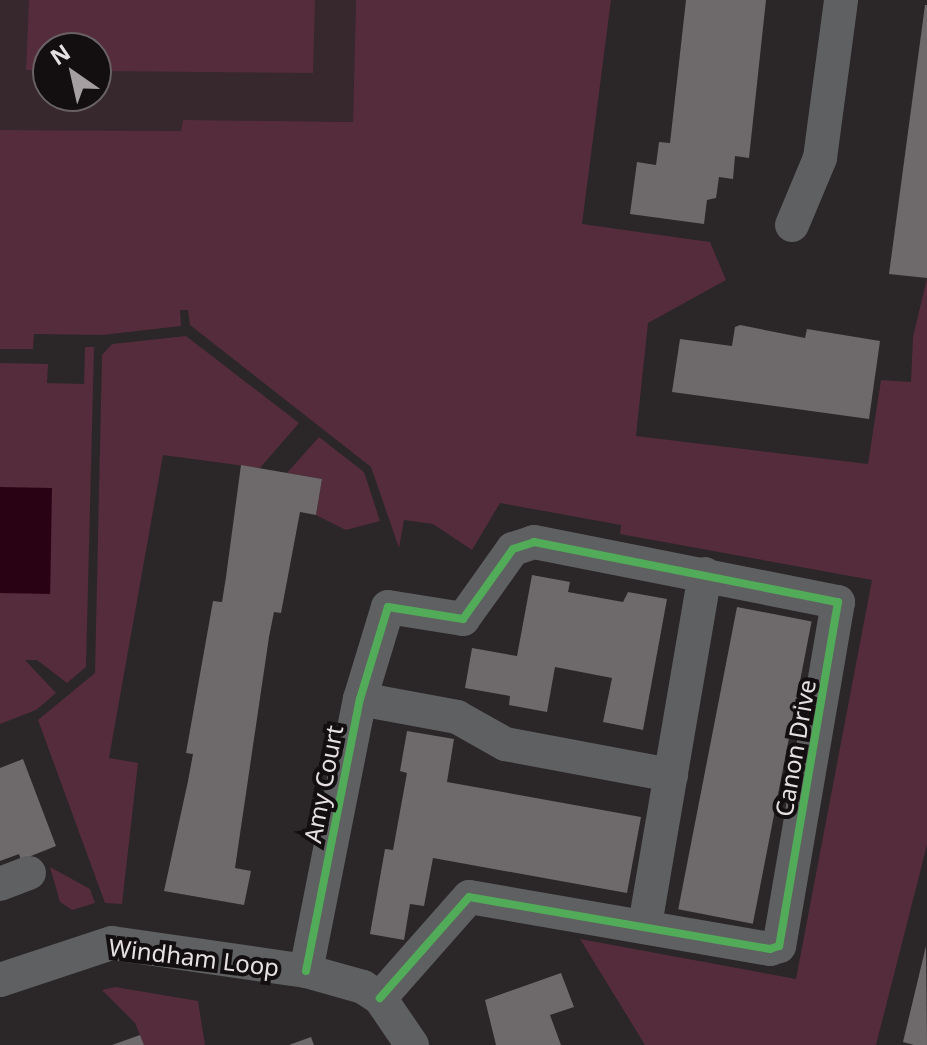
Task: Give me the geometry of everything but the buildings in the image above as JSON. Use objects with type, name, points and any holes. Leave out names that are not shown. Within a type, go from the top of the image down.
[{"type":"street","points":[[792,225],[820,158],[841,0]]},
{"type":"street","name":"Canon Drive","points":[[380,998],[469,897],[770,949],[779,946],[837,625],[835,600],[534,542],[513,549],[463,619],[388,607]]},
{"type":"street","points":[[645,925],[705,574]]},
{"type":"street","name":"Amy Court","points":[[306,971],[360,699],[388,607]]},
{"type":"street","points":[[360,699],[457,717],[505,744],[671,775]]},
{"type":"street","name":"Windham Loop","points":[[0,980],[112,943],[306,971],[363,987],[380,998]]},
{"type":"street","points":[[380,998],[412,1045]]},
{"type":"shaded area","points":[[0,0],[356,0],[353,122],[183,120],[182,131],[0,130]]},
{"type":"shaded area","points":[[29,0],[315,0],[313,73],[112,71],[112,32],[32,32],[32,70],[26,70]]},
{"type":"shaded area","points":[[356,0],[611,0],[582,224],[710,242],[726,280],[648,323],[636,436],[868,464],[881,380],[911,382],[913,337],[927,278],[927,845],[876,1045],[645,1045],[580,939],[796,979],[872,580],[620,534],[621,525],[500,503],[472,550],[433,524],[404,520],[399,548],[371,467],[190,325],[188,310],[180,310],[181,326],[102,335],[34,334],[33,349],[0,349],[0,130],[181,131],[183,120],[353,122]]},
{"type":"shaded area","points":[[186,336],[299,423],[260,468],[163,455],[109,758],[138,763],[122,904],[105,903],[38,720],[95,673],[102,355],[112,344]]},
{"type":"shaded area","points":[[85,347],[94,347],[86,667],[67,683],[37,660],[25,660],[56,693],[36,710],[0,724],[0,363],[48,364],[47,383],[84,384]]},
{"type":"shaded area","points":[[319,437],[364,472],[380,521],[346,530],[316,515],[322,479],[287,473]]},
{"type":"shaded area","points":[[0,487],[52,488],[50,594],[0,593]]},
{"type":"shaded area","points":[[50,867],[90,889],[95,903],[72,910],[60,902]]},
{"type":"shaded area","points":[[115,987],[198,1001],[205,1045],[144,1045],[135,1023],[102,990]]},
{"type":"cycle path","points":[[306,971],[360,699],[388,607],[463,619],[513,549],[534,542],[838,602],[779,946],[770,949],[469,897],[380,998]]}]
